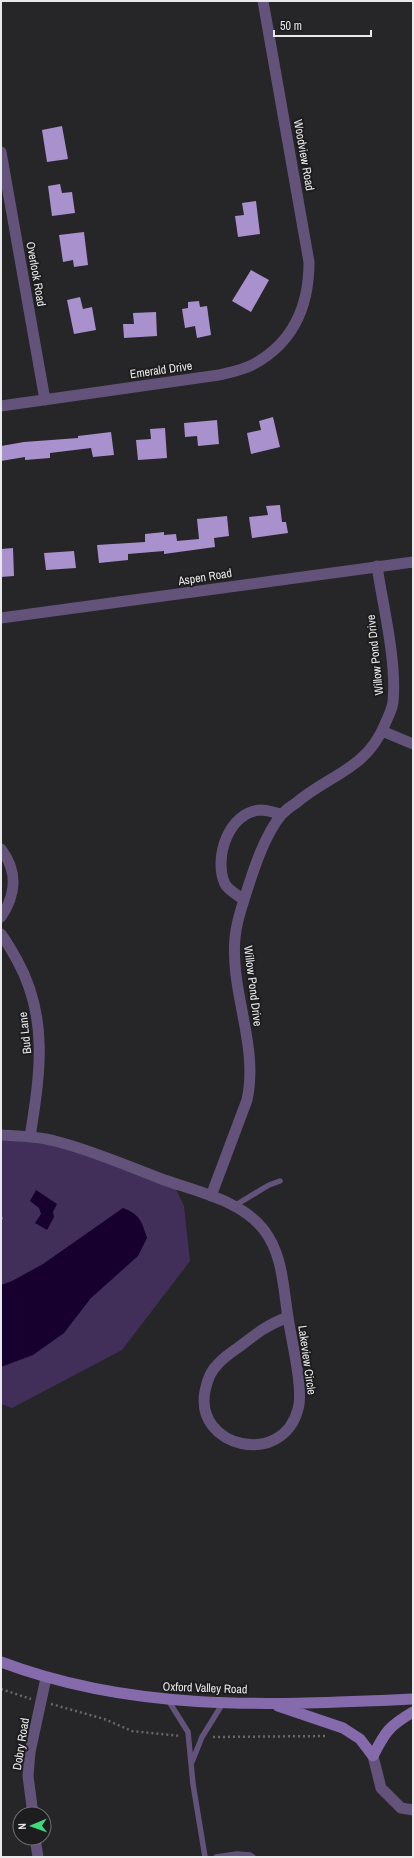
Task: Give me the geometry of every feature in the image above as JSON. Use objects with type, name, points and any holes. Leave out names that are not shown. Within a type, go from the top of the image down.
[{"type":"main road","name":"Oxford Valley Road","points":[[1,1662],[46,1678],[121,1694],[168,1700],[270,1703],[413,1699]]},
{"type":"main road","points":[[270,1703],[343,1728],[360,1739],[373,1756],[385,1733],[399,1720],[413,1712]]},
{"type":"street","name":"Woodview Road","points":[[263,1],[308,252],[309,280],[301,313]]},
{"type":"street","name":"Overlook Road","points":[[1,152],[45,400]]},
{"type":"street","name":"Emerald Drive","points":[[1,406],[219,375],[241,369],[254,364],[269,354],[283,341],[301,313]]},
{"type":"street","name":"Aspen Road","points":[[1,618],[413,562]]},
{"type":"street","name":"Willow Pond Drive","points":[[211,1196],[247,1100],[250,1085],[250,1064],[234,958],[236,927],[244,900],[264,846],[282,814],[302,798],[361,760],[374,745],[382,731],[393,703],[394,686],[377,566]]},
{"type":"street","points":[[382,731],[413,744]]},
{"type":"street","points":[[244,900],[226,885],[222,875],[220,857],[223,844],[237,823],[251,813],[260,810],[282,814]]},
{"type":"street","points":[[1,849],[7,856],[13,870],[14,880],[7,907],[1,916]]},
{"type":"street","name":"Bud Lane","points":[[1,934],[22,968],[32,994],[38,1016],[40,1058],[30,1136]]},
{"type":"street","points":[[1,1135],[30,1136],[54,1140],[84,1149],[211,1196]]},
{"type":"street","name":"Lakeview Circle","points":[[211,1196],[250,1216],[263,1229],[270,1240],[280,1263],[300,1393],[299,1408],[296,1417],[284,1434],[274,1440],[257,1446],[234,1442],[217,1430],[206,1412],[204,1396],[207,1382],[218,1364],[269,1324],[288,1317]]},
{"type":"street","name":"Dobry Road","points":[[32,1806],[28,1776],[30,1752],[46,1678]]},
{"type":"street","points":[[373,1756],[381,1788],[401,1808],[413,1810]]},
{"type":"street","points":[[36,1846],[38,1857]]},
{"type":"lane","points":[[233,1206],[269,1185],[280,1181]]},
{"type":"lane","points":[[168,1700],[188,1732],[192,1763],[192,1784],[205,1857]]},
{"type":"lane","points":[[192,1763],[202,1736],[223,1702]]},
{"type":"lane","points":[[216,1857],[237,1854],[250,1855],[253,1857]]},
{"type":"path","points":[[1,1218],[6,1219]]},
{"type":"path","points":[[1,1689],[41,1702],[104,1719],[132,1731],[188,1736]]},
{"type":"path","points":[[202,1736],[331,1736]]},
{"type":"shaded area","points":[[1,1135],[30,1137],[173,1183],[184,1206],[190,1261],[122,1350],[12,1408],[1,1404]]},
{"type":"shaded area","points":[[36,1190],[57,1204],[53,1212],[54,1217],[47,1230],[35,1223],[41,1214],[39,1208],[30,1201]]},
{"type":"shaded area","points":[[123,1208],[129,1210],[137,1216],[144,1227],[147,1238],[138,1256],[91,1298],[64,1333],[33,1355],[1,1367],[1,1285],[12,1281],[43,1264]]},
{"type":"building","points":[[62,126],[68,159],[47,162],[42,130]]},
{"type":"building","points":[[60,184],[62,193],[72,192],[75,213],[52,216],[48,186]]},
{"type":"building","points":[[256,201],[260,234],[238,237],[235,216],[244,215],[242,203]]},
{"type":"building","points":[[84,232],[88,265],[74,267],[73,260],[63,262],[59,235]]},
{"type":"building","points":[[251,270],[269,280],[251,312],[232,301]]},
{"type":"building","points":[[80,297],[83,309],[92,307],[96,330],[74,334],[67,300]]},
{"type":"building","points":[[199,301],[200,307],[207,306],[211,335],[197,338],[195,326],[185,328],[182,309],[188,308],[188,302]]},
{"type":"building","points":[[156,312],[157,336],[124,338],[123,324],[134,324],[133,313]]},
{"type":"building","points":[[273,417],[280,447],[251,454],[247,433],[261,430],[259,421]]},
{"type":"building","points":[[217,420],[219,444],[198,446],[197,436],[185,437],[184,423]]},
{"type":"building","points":[[165,428],[167,458],[138,460],[136,440],[151,439],[150,429]]},
{"type":"building","points":[[111,432],[114,455],[93,457],[91,448],[50,453],[50,458],[25,460],[25,457],[1,461],[1,446],[24,442],[78,438],[78,436]]},
{"type":"building","points":[[280,505],[282,522],[286,522],[288,533],[252,538],[249,517],[268,515],[266,506]]},
{"type":"building","points":[[227,516],[229,536],[214,538],[215,547],[164,554],[164,551],[128,554],[128,560],[99,563],[97,545],[145,542],[145,534],[164,532],[164,535],[176,534],[177,541],[199,539],[197,519]]},
{"type":"building","points":[[13,548],[14,576],[1,577],[1,549]]},
{"type":"building","points":[[74,551],[76,568],[46,570],[44,553]]}]
